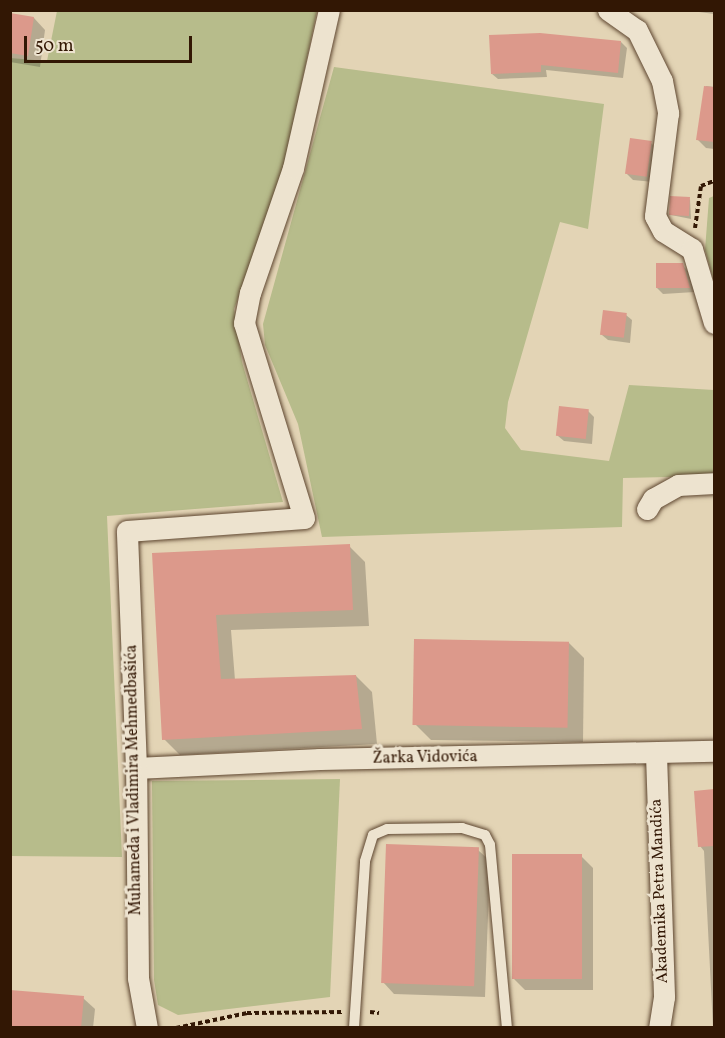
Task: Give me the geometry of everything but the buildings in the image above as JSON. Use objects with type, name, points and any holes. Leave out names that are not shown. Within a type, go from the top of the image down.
[{"type":"street","name":"Muhameda i Vladimira Mehmedbašića","points":[[147,1028],[138,978],[136,768],[127,531],[304,518],[244,323],[250,293],[293,168],[329,10]]},
{"type":"street","points":[[608,10],[637,30],[662,81],[668,113],[655,216],[663,231],[692,249],[714,323]]},
{"type":"street","points":[[647,509],[653,499],[678,485],[714,483]]},
{"type":"street","name":"Žarka Vidovića","points":[[136,768],[320,759],[656,754],[714,751]]},
{"type":"street","name":"Akademika Petra Mandića","points":[[656,754],[664,997],[659,1028]]},
{"type":"lane","points":[[354,1028],[364,861],[373,834],[387,829],[469,829],[485,835],[490,846],[507,1028]]},
{"type":"path","points":[[692,249],[701,186],[714,181]]},
{"type":"path","points":[[176,1028],[247,1013],[379,1013]]},
{"type":"green space","points":[[57,11],[317,11],[278,195],[234,309],[242,362],[283,502],[107,516],[122,857],[11,856],[10,58],[47,61]]},
{"type":"green space","points":[[334,67],[604,104],[588,229],[560,222],[508,402],[505,428],[521,450],[609,461],[629,385],[714,390],[714,476],[623,478],[622,527],[322,537],[298,424],[265,345],[263,324]]},
{"type":"green space","points":[[714,196],[714,282],[705,250],[709,198]]},
{"type":"green space","points":[[340,779],[330,997],[178,1015],[158,1005],[154,980],[152,781]]}]
